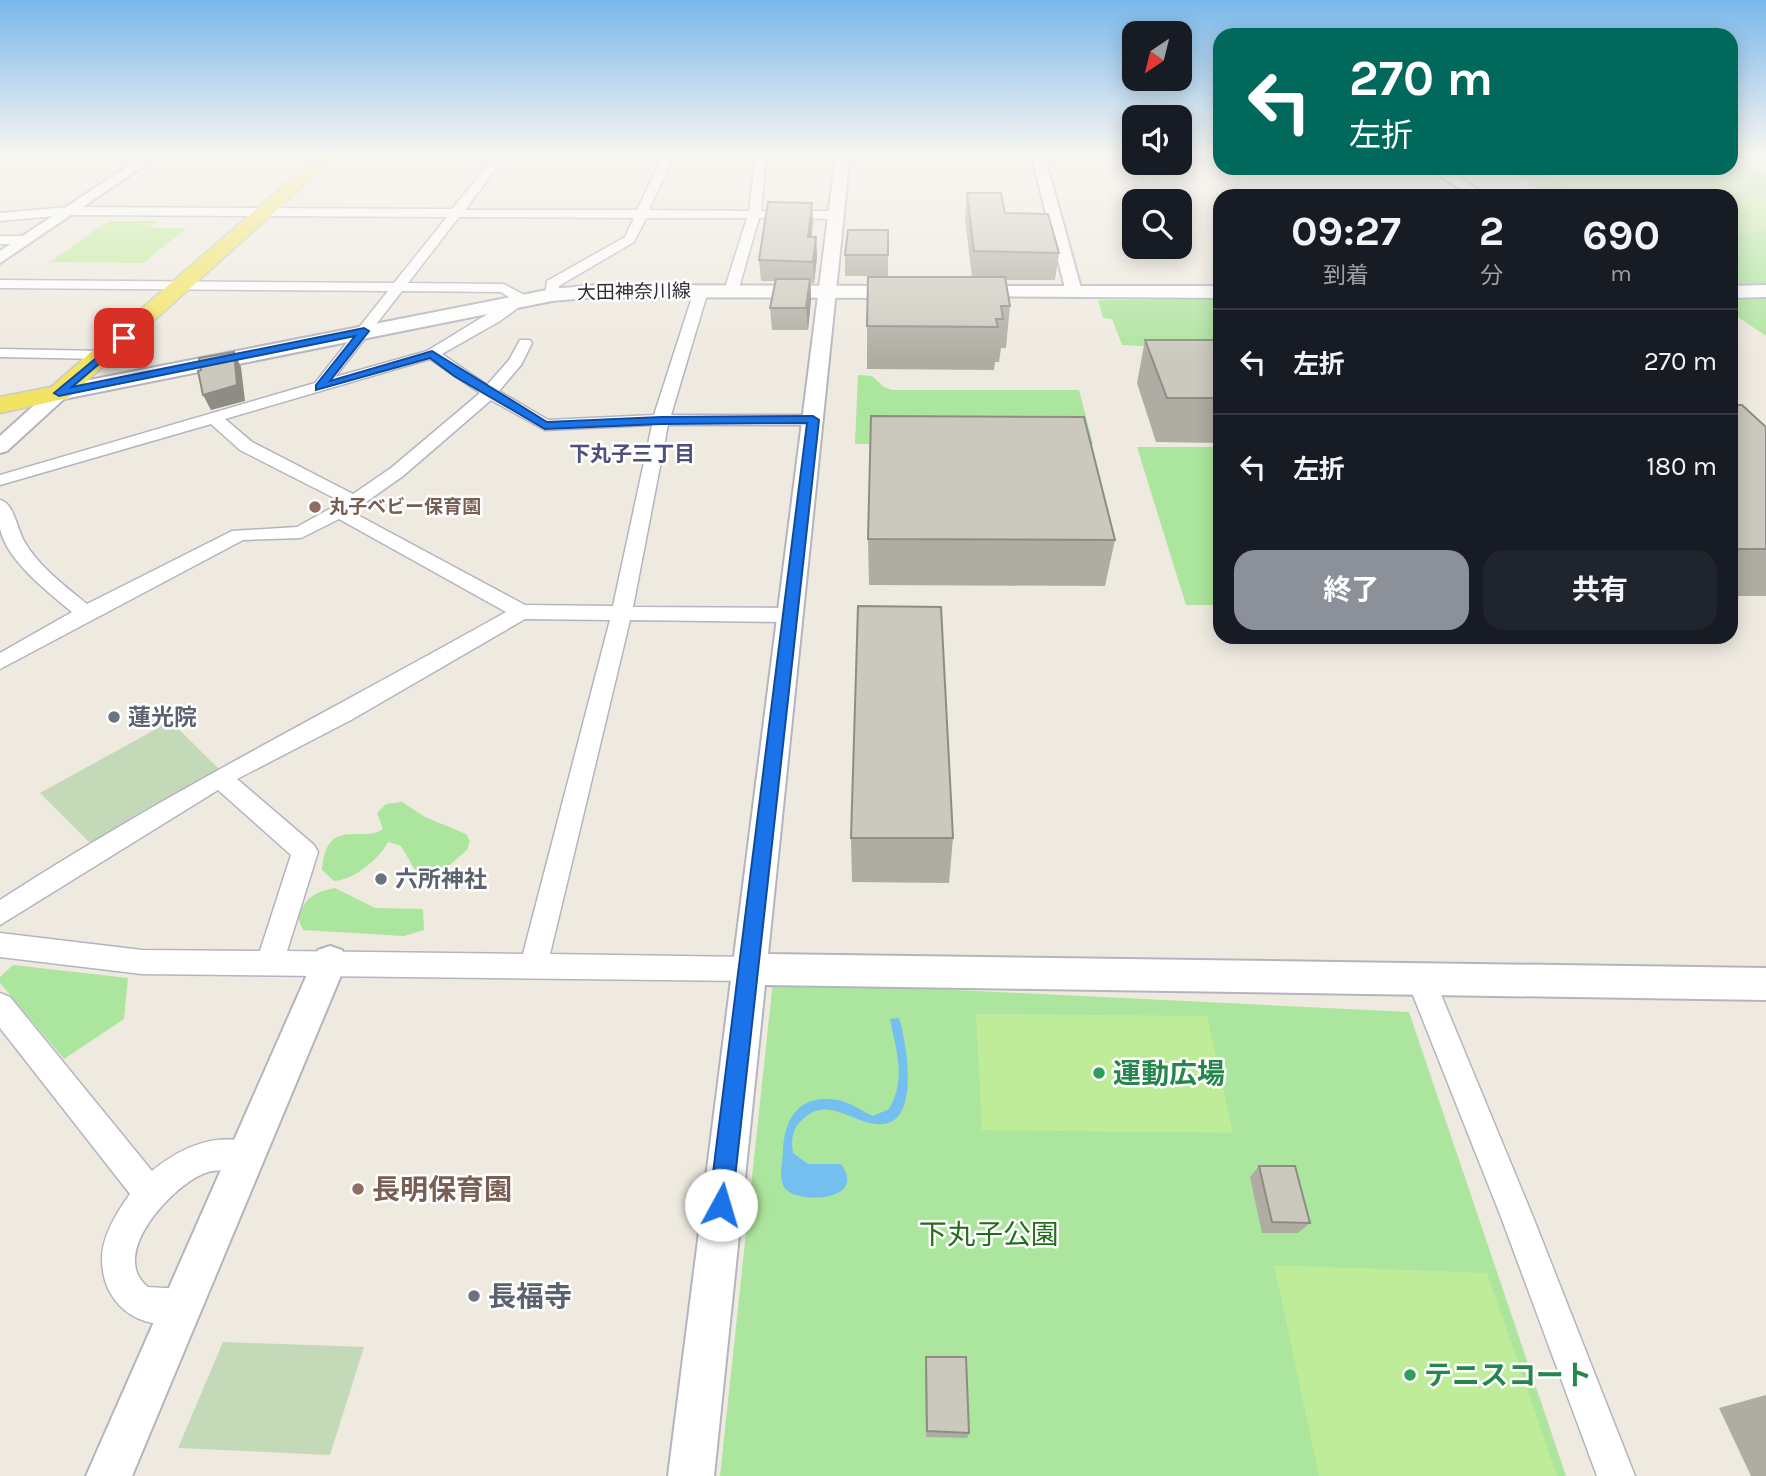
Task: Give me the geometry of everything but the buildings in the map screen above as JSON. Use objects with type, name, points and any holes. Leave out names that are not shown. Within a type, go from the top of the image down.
[{"type":"main road","points":[[0,405],[59,393],[252,223]]},
{"type":"main road","name":"大田神奈川線","points":[[59,393],[521,299],[552,295],[701,291],[1213,292]]},
{"type":"main road","points":[[1738,292],[1766,292]]},
{"type":"street","points":[[0,258],[51,223]]},
{"type":"street","points":[[320,387],[448,223]]},
{"type":"street","points":[[552,295],[552,284],[630,239],[637,223]]},
{"type":"street","points":[[731,291],[750,223]]},
{"type":"street","points":[[691,1476],[747,969],[756,921],[835,223]]},
{"type":"street","points":[[1056,223],[1074,292]]},
{"type":"street","points":[[0,240],[26,240]]},
{"type":"street","points":[[0,284],[504,288],[521,299],[503,314],[432,354],[0,480]]},
{"type":"street","points":[[534,964],[622,613],[661,420],[701,291]]},
{"type":"street","points":[[0,662],[85,613],[239,535],[301,533],[347,507],[407,465],[488,393],[516,362],[525,343]]},
{"type":"street","points":[[0,353],[104,355]]},
{"type":"street","points":[[432,354],[488,393],[545,425],[661,420],[813,420]]},
{"type":"street","points":[[0,447],[59,393]]},
{"type":"street","points":[[215,419],[246,446],[521,612]]},
{"type":"street","points":[[0,505],[13,544],[39,574],[85,613]]},
{"type":"street","points":[[0,914],[85,858],[220,778],[343,714],[521,612],[791,615]]},
{"type":"street","points":[[220,778],[305,852],[270,961]]},
{"type":"street","points":[[0,945],[142,962],[330,961],[1766,985]]},
{"type":"street","points":[[109,1476],[330,961]]},
{"type":"street","points":[[1421,980],[1517,1217],[1616,1476]]},
{"type":"street","points":[[0,1006],[150,1194]]},
{"type":"street","points":[[183,1306],[158,1307],[136,1300],[127,1292],[118,1267],[126,1229],[150,1194],[180,1168],[205,1157],[222,1154],[247,1157]]},
{"type":"green space","points":[[105,223],[155,223],[149,228],[187,228],[143,263],[50,262]]},
{"type":"green space","points":[[1738,223],[1766,223],[1766,336],[1738,317]]},
{"type":"green space","points":[[1738,223],[1766,223],[1766,231],[1738,233]]},
{"type":"green space","points":[[1098,300],[1213,300],[1213,350],[1122,345],[1112,319],[1103,318]]},
{"type":"green space","points":[[858,375],[872,376],[884,387],[892,390],[1079,390],[1093,444],[855,444]]},
{"type":"green space","points":[[1137,447],[1213,447],[1213,605],[1186,605]]},
{"type":"green space","points":[[163,714],[220,770],[91,844],[40,793],[158,728],[152,721]]},
{"type":"green space","points":[[402,802],[425,817],[466,834],[470,841],[467,850],[429,883],[422,882],[401,846],[388,842],[372,862],[350,877],[334,881],[322,870],[330,842],[346,834],[375,833],[383,829],[377,813],[386,804]]},
{"type":"green space","points":[[335,888],[375,908],[423,909],[424,930],[404,936],[303,930],[298,918],[304,905],[316,894]]},
{"type":"green space","points":[[13,965],[128,978],[124,1019],[64,1059],[0,983],[0,977]]},
{"type":"green space","name":"下丸子公園","points":[[773,981],[1409,1012],[1566,1476],[720,1476]]},
{"type":"green space","name":"運動広場","points":[[976,1014],[1207,1016],[1233,1133],[982,1130]]},
{"type":"green space","name":"テニスコート","points":[[1274,1265],[1487,1273],[1557,1476],[1319,1476]]},
{"type":"green space","points":[[223,1342],[364,1347],[330,1455],[178,1448]]},
{"type":"water","points":[[899,1018],[905,1043],[908,1078],[903,1109],[895,1119],[883,1124],[862,1121],[833,1110],[813,1112],[803,1119],[793,1134],[793,1153],[808,1164],[841,1164],[847,1177],[845,1186],[838,1193],[814,1198],[791,1193],[782,1183],[781,1169],[784,1138],[791,1118],[804,1104],[814,1100],[842,1101],[873,1116],[889,1109],[898,1087],[899,1076],[890,1019]]},
{"type":"place","name":"丸子ベビー保育園","points":[[315,507]]},
{"type":"place","name":"蓮光院","points":[[114,717]]},
{"type":"place","name":"六所神社","points":[[381,879]]},
{"type":"place","name":"運動広場","points":[[1099,1073]]},
{"type":"place","name":"長明保育園","points":[[358,1189]]},
{"type":"place","name":"長福寺","points":[[474,1296]]},
{"type":"place","name":"テニスコート","points":[[1410,1375]]},
{"type":"district","name":"下丸子三丁目","points":[[632,454]]},
{"type":"route","points":[[124,338],[59,393],[364,331],[320,387],[432,354],[488,393],[545,425],[661,420],[813,420],[721,1205]]}]
